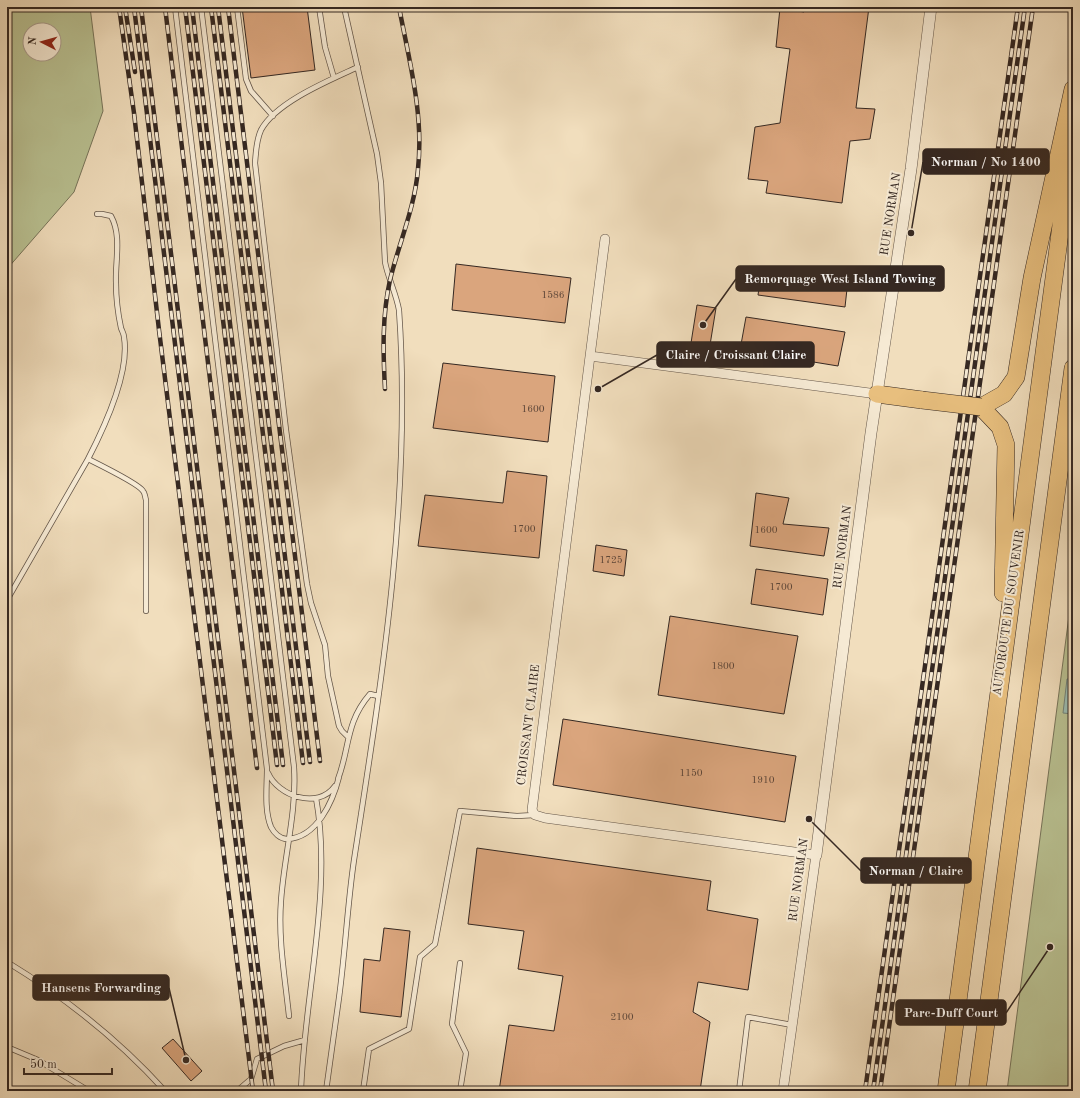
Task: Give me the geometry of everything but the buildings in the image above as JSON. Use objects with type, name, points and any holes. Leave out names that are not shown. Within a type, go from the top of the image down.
[{"type":"highway","points":[[984,408],[1009,390],[1018,373],[1032,278],[1073,89]]},
{"type":"highway","name":"AUTOROUTE DU SOUVENIR","points":[[946,1091],[1073,134]]},
{"type":"highway","points":[[977,1091],[1073,368]]},
{"type":"highway","points":[[876,394],[984,408],[1000,427],[1006,445],[1002,670]]},
{"type":"street","name":"RUE NORMAN","points":[[783,1091],[816,855],[876,394],[912,163],[931,7]]},
{"type":"street","name":"CROISSANT CLAIRE","points":[[536,815],[532,810],[532,800],[605,240]]},
{"type":"street","points":[[590,356],[876,394]]},
{"type":"street","points":[[536,815],[816,855]]},
{"type":"lane","points":[[174,7],[267,769],[268,809],[271,827],[278,836],[288,839],[304,833],[320,820],[334,795],[348,737],[354,719],[364,701],[370,694],[378,696]]},
{"type":"lane","points":[[201,7],[293,759],[294,796],[282,886],[280,934],[289,1016]]},
{"type":"lane","points":[[237,7],[248,86],[255,97],[273,116]]},
{"type":"lane","points":[[319,7],[325,47],[334,78]]},
{"type":"lane","points":[[326,1091],[338,1004],[354,862],[368,781],[392,585],[399,488],[401,419],[400,329],[396,296],[386,271],[381,183],[377,154],[344,7]]},
{"type":"lane","points":[[348,737],[342,732],[340,726],[328,676],[325,645],[310,595],[285,422],[255,164],[258,136],[266,123],[273,116],[294,101],[334,78],[358,67]]},
{"type":"lane","points":[[7,600],[88,459],[109,414],[119,382],[124,356],[124,337],[120,321],[116,285],[117,228],[111,216],[97,214]]},
{"type":"lane","points":[[88,459],[118,476],[135,483],[142,489],[145,495],[146,611]]},
{"type":"lane","points":[[267,769],[269,776],[277,786],[294,796],[316,798],[331,791],[339,777]]},
{"type":"lane","points":[[301,1091],[319,898],[320,820],[316,798]]},
{"type":"lane","points":[[363,1091],[369,1049],[409,1029],[420,957],[436,944],[460,811],[517,816],[536,815]]},
{"type":"lane","points":[[7,962],[48,989],[106,1033],[137,1061],[165,1091]]},
{"type":"lane","points":[[460,963],[452,1024],[466,1052],[460,1091]]},
{"type":"lane","points":[[739,1091],[748,1017],[792,1025]]},
{"type":"lane","points":[[237,1091],[251,1079],[257,1059],[284,1046],[305,1040]]},
{"type":"lane","points":[[7,1047],[38,1060],[89,1091]]},
{"type":"green space","points":[[7,7],[90,7],[103,111],[74,192],[7,269]]},
{"type":"green space","points":[[1073,585],[1073,1091],[1007,1091]]},
{"type":"water","points":[[1067,679],[1073,679],[1073,714],[1063,713]]},
{"type":"railway","points":[[119,7],[134,113],[159,330],[253,1091]]},
{"type":"railway","points":[[125,7],[135,72]]},
{"type":"railway","points":[[134,7],[266,1091]]},
{"type":"railway","points":[[141,7],[273,1091]]},
{"type":"railway","points":[[165,7],[257,768]]},
{"type":"railway","points":[[185,7],[277,765]]},
{"type":"railway","points":[[192,7],[283,765]]},
{"type":"railway","points":[[211,7],[303,763]]},
{"type":"railway","points":[[218,7],[310,762]]},
{"type":"railway","points":[[228,7],[320,761]]},
{"type":"railway","points":[[385,389],[384,334],[387,294],[414,197],[419,148],[417,108],[411,67],[399,7]]},
{"type":"railway","points":[[865,1091],[1018,7]]},
{"type":"railway","points":[[873,1091],[1025,7]]},
{"type":"railway","points":[[880,1091],[1033,7]]},
{"type":"place","name":"Norman / No 1400","points":[[911,233]]},
{"type":"place","name":"Remorquage West Island Towing","points":[[703,325]]},
{"type":"place","name":"Claire / Croissant Claire","points":[[598,389]]},
{"type":"place","name":"Norman / Claire","points":[[809,819]]},
{"type":"place","name":"Parc-Duff Court","points":[[1050,947]]},
{"type":"place","name":"Hansens Forwarding","points":[[186,1060]]}]
